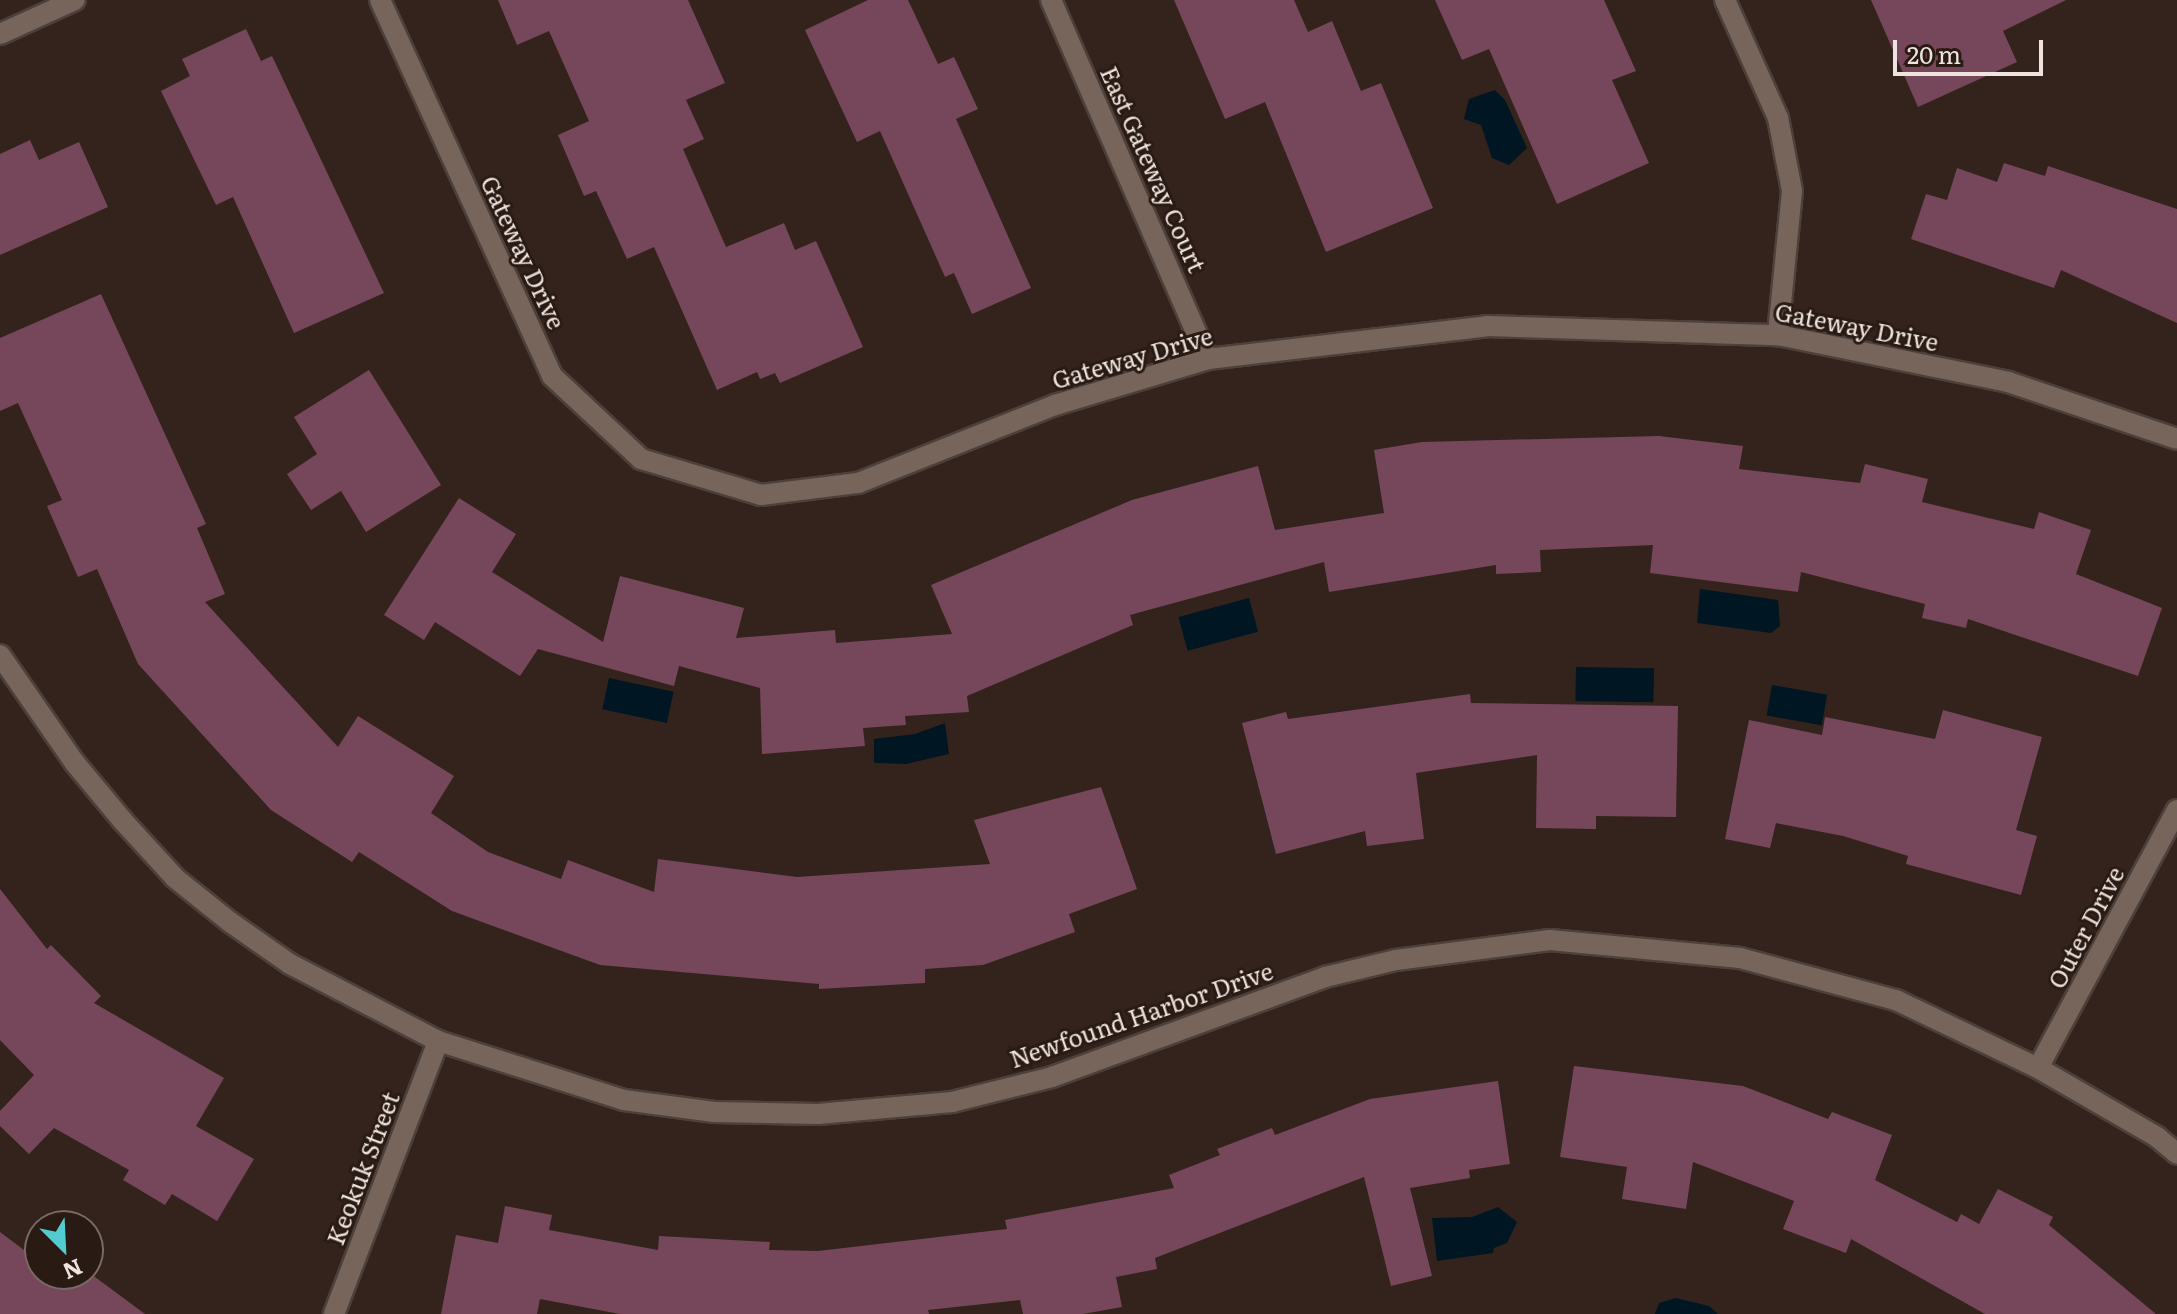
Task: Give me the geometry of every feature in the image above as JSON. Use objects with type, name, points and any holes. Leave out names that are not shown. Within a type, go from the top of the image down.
[{"type":"street","points":[[0,34],[75,0]]},
{"type":"street","name":"Gateway Drive","points":[[380,0],[552,376],[641,459],[761,495],[858,483],[1055,405],[1208,359],[1487,326],[1778,335],[2008,382],[2177,439]]},
{"type":"street","name":"East Gateway Court","points":[[1051,0],[1208,359]]},
{"type":"street","points":[[1725,0],[1778,118],[1792,191],[1778,335]]},
{"type":"street","name":"Newfound Harbor Drive","points":[[0,655],[74,762],[175,878],[290,964],[438,1041],[624,1100],[714,1112],[886,1110],[952,1102],[1052,1077],[1325,977],[1396,960],[1550,940],[1740,958],[1896,1000],[2038,1068],[2157,1137],[2177,1154]]},
{"type":"street","name":"Outer Drive","points":[[2038,1068],[2177,810]]},
{"type":"street","name":"Keokuk Street","points":[[334,1314],[438,1041]]},
{"type":"water","points":[[1495,90],[1505,100],[1527,148],[1509,165],[1492,158],[1481,125],[1464,119],[1469,99]]},
{"type":"water","points":[[1700,589],[1778,600],[1780,626],[1771,633],[1697,623]]},
{"type":"water","points":[[1249,598],[1258,632],[1188,651],[1178,617]]},
{"type":"water","points":[[1576,667],[1654,668],[1653,702],[1575,701]]},
{"type":"water","points":[[609,678],[674,692],[667,723],[602,709]]},
{"type":"water","points":[[1772,685],[1827,695],[1822,725],[1767,716]]},
{"type":"water","points":[[945,723],[949,754],[906,764],[874,763],[874,739],[915,734]]},
{"type":"water","points":[[1498,1207],[1517,1222],[1507,1243],[1494,1248],[1493,1253],[1437,1261],[1432,1218],[1472,1217]]},
{"type":"water","points":[[1676,1298],[1709,1306],[1718,1314],[1655,1314],[1659,1303]]},
{"type":"building","points":[[498,0],[688,0],[725,83],[686,100],[704,139],[683,149],[726,247],[784,223],[795,250],[816,241],[863,347],[780,383],[775,373],[760,379],[757,372],[717,390],[654,247],[627,259],[596,191],[584,196],[558,135],[589,121],[549,31],[517,45]]},
{"type":"building","points":[[868,0],[908,0],[938,64],[954,57],[978,109],[956,119],[1031,288],[972,314],[954,273],[945,277],[880,131],[857,142],[805,30]]},
{"type":"building","points":[[1174,0],[1294,0],[1308,32],[1332,21],[1361,91],[1381,83],[1433,208],[1326,252],[1265,102],[1225,119]]},
{"type":"building","points":[[1435,0],[1604,0],[1636,71],[1612,80],[1649,163],[1557,204],[1489,49],[1462,60]]},
{"type":"building","points":[[1871,0],[2066,0],[2003,31],[2017,62],[1918,107]]},
{"type":"building","points":[[246,29],[261,61],[272,56],[384,293],[294,333],[233,197],[216,205],[161,91],[190,76],[182,59]]},
{"type":"building","points":[[30,140],[39,160],[79,142],[108,207],[0,255],[0,154]]},
{"type":"building","points":[[2004,163],[2045,176],[2048,166],[2177,209],[2177,323],[2061,270],[2054,288],[1911,239],[1926,194],[1947,200],[1957,168],[1997,182]]},
{"type":"building","points":[[101,294],[206,524],[197,528],[225,594],[205,602],[338,747],[358,716],[454,776],[431,813],[488,852],[561,879],[568,860],[654,892],[658,859],[797,877],[990,864],[974,820],[1101,787],[1137,889],[1069,914],[1075,932],[983,965],[925,969],[925,983],[819,989],[819,984],[600,965],[452,911],[359,852],[352,862],[271,810],[138,664],[97,569],[78,577],[47,506],[62,500],[18,403],[0,411],[0,338]]},
{"type":"building","points":[[369,370],[441,485],[366,532],[341,491],[311,510],[287,474],[317,454],[294,417]]},
{"type":"building","points":[[1659,436],[1743,446],[1739,469],[1860,483],[1865,464],[1928,479],[1922,502],[2034,529],[2039,512],[2091,530],[2076,574],[2162,608],[2138,676],[1968,619],[1966,628],[1922,618],[1925,604],[1801,572],[1798,592],[1650,573],[1653,545],[1540,550],[1541,572],[1496,574],[1496,565],[1329,592],[1324,562],[1130,615],[1133,625],[967,696],[969,712],[905,716],[906,725],[863,728],[865,746],[762,754],[760,688],[679,666],[674,686],[538,649],[520,676],[435,622],[424,640],[384,615],[459,498],[516,534],[492,572],[603,642],[620,576],[744,608],[736,638],[835,630],[836,643],[952,634],[931,585],[1132,500],[1258,466],[1275,530],[1384,513],[1374,450],[1422,442]]},
{"type":"building","points":[[1470,694],[1471,703],[1678,706],[1676,817],[1596,816],[1596,829],[1536,828],[1537,755],[1416,773],[1424,839],[1367,846],[1365,831],[1276,854],[1242,723],[1286,712],[1288,719]]},
{"type":"building","points":[[1943,710],[2042,737],[2016,830],[2037,836],[2021,895],[1906,864],[1908,856],[1843,836],[1776,823],[1770,848],[1725,839],[1749,720],[1822,735],[1825,717],[1935,739]]},
{"type":"building","points":[[0,889],[47,949],[51,945],[101,996],[94,1003],[224,1078],[196,1126],[254,1159],[217,1221],[172,1194],[165,1205],[123,1180],[129,1170],[54,1128],[29,1154],[0,1126],[0,1111],[34,1075],[0,1040]]},
{"type":"building","points":[[1574,1066],[1743,1086],[1828,1119],[1832,1112],[1892,1135],[1875,1180],[1957,1222],[1961,1214],[1979,1224],[1998,1189],[2053,1217],[2049,1225],[2156,1314],[1985,1314],[1851,1239],[1846,1253],[1783,1229],[1794,1201],[1693,1162],[1686,1209],[1622,1199],[1627,1167],[1560,1157]]},
{"type":"building","points":[[1498,1081],[1510,1164],[1469,1170],[1470,1178],[1410,1188],[1432,1276],[1391,1286],[1364,1177],[1155,1258],[1157,1269],[1116,1277],[1122,1307],[1083,1314],[1023,1314],[1020,1300],[928,1310],[929,1314],[620,1314],[540,1299],[537,1314],[441,1314],[456,1235],[498,1243],[505,1206],[552,1215],[549,1230],[658,1250],[659,1236],[770,1242],[769,1250],[818,1251],[1007,1229],[1005,1220],[1174,1188],[1169,1175],[1220,1155],[1217,1149],[1272,1128],[1275,1135],[1370,1099]]},
{"type":"building","points":[[0,1232],[24,1250],[24,1290],[104,1290],[104,1284],[145,1314],[0,1314]]}]
